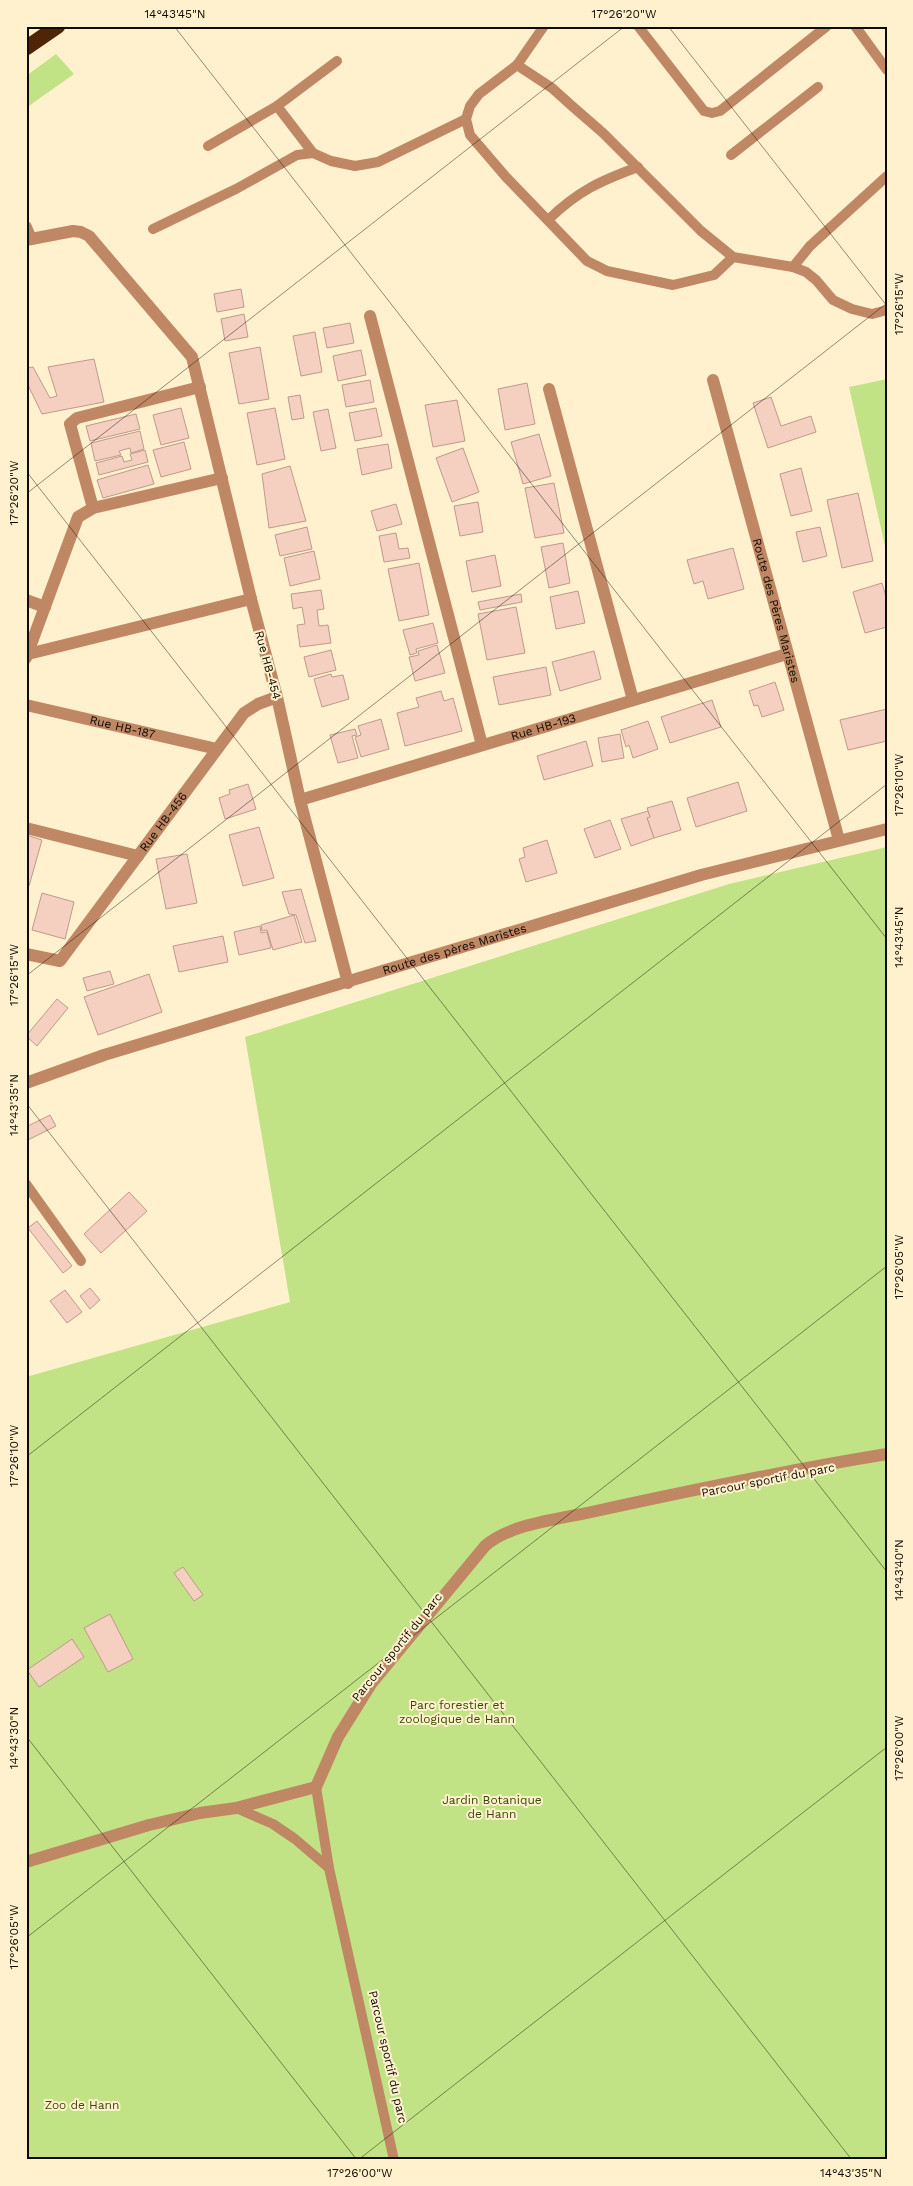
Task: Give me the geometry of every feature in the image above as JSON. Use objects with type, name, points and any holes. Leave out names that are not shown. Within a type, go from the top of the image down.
[{"type":"highway","points":[[26,48],[58,26]]},
{"type":"street","name":"Rue HB-454","points":[[28,235],[73,231],[89,236],[192,357],[277,697],[300,800],[348,982]]},
{"type":"street","points":[[370,316],[482,745]]},
{"type":"street","name":"Route des Pères Maristes","points":[[713,380],[838,840]]},
{"type":"street","points":[[93,508],[70,424],[77,418],[200,387]]},
{"type":"street","points":[[549,389],[633,700]]},
{"type":"street","points":[[27,656],[78,517],[93,508],[222,478]]},
{"type":"street","points":[[27,656],[251,599]]},
{"type":"street","points":[[26,600],[45,607]]},
{"type":"street","name":"Rue HB-193","points":[[300,800],[787,654]]},
{"type":"street","name":"Rue HB-456","points":[[26,954],[60,961],[244,713],[258,704],[277,697]]},
{"type":"street","name":"Rue HB-187","points":[[26,705],[217,749]]},
{"type":"street","points":[[26,828],[138,856]]},
{"type":"street","name":"Route des pères Maristes","points":[[26,1083],[104,1055],[701,875],[887,829]]},
{"type":"street","points":[[26,1862],[148,1825],[200,1813],[236,1808],[316,1787],[338,1738],[371,1684],[485,1546],[495,1538],[519,1528],[644,1501],[818,1465],[887,1454]]},
{"type":"lane","points":[[544,26],[517,65],[479,94],[470,106],[466,119],[470,135],[506,177],[549,219],[572,247],[587,261],[607,270],[673,285],[714,274],[733,257]]},
{"type":"lane","points":[[638,26],[704,111],[712,113],[720,111],[827,26]]},
{"type":"lane","points":[[855,26],[887,70]]},
{"type":"lane","points":[[208,146],[277,106],[337,61]]},
{"type":"lane","points":[[517,65],[552,88],[603,133],[701,231],[733,257],[793,267],[806,272],[816,280],[833,300],[852,309],[872,314],[887,310]]},
{"type":"lane","points":[[732,155],[818,87]]},
{"type":"lane","points":[[277,106],[313,153],[331,161],[355,166],[378,162],[466,119]]},
{"type":"lane","points":[[153,229],[236,189],[297,156],[313,153]]},
{"type":"lane","points":[[549,219],[569,200],[589,187],[608,178],[638,168]]},
{"type":"lane","points":[[793,267],[810,246],[887,176]]},
{"type":"lane","points":[[26,1184],[81,1261]]},
{"type":"lane","points":[[316,1787],[329,1868],[394,2160]]},
{"type":"lane","points":[[236,1808],[273,1824],[295,1839],[329,1868]]},
{"type":"green space","points":[[56,54],[74,74],[26,108],[26,76]]},
{"type":"green space","points":[[887,379],[887,555],[849,387]]},
{"type":"green space","name":"Parc forestier et zoologique de Hann","points":[[887,847],[887,2160],[26,2160],[26,1377],[290,1302],[245,1037],[729,884]]},
{"type":"building","points":[[241,289],[244,307],[217,312],[214,294]]},
{"type":"building","points":[[244,314],[248,337],[225,341],[221,319]]},
{"type":"building","points":[[350,323],[354,343],[327,348],[323,328]]},
{"type":"building","points":[[315,332],[322,372],[301,376],[293,336]]},
{"type":"building","points":[[260,347],[269,399],[239,404],[229,353]]},
{"type":"building","points":[[361,350],[366,375],[338,381],[333,356]]},
{"type":"building","points":[[94,359],[104,402],[42,414],[26,381],[26,368],[33,367],[50,398],[57,396],[48,367]]},
{"type":"building","points":[[370,380],[374,402],[346,407],[342,385]]},
{"type":"building","points":[[527,383],[535,424],[505,430],[498,389]]},
{"type":"building","points":[[300,395],[304,418],[292,420],[288,397]]},
{"type":"building","points":[[771,397],[781,426],[811,416],[816,432],[768,448],[753,403]]},
{"type":"building","points":[[457,400],[465,441],[433,447],[425,405]]},
{"type":"building","points":[[181,408],[189,438],[161,445],[153,415]]},
{"type":"building","points":[[275,408],[285,459],[257,465],[247,413]]},
{"type":"building","points":[[376,408],[382,436],[355,441],[349,413]]},
{"type":"building","points":[[328,409],[336,448],[321,451],[313,412]]},
{"type":"building","points":[[136,414],[140,429],[90,441],[86,426]]},
{"type":"building","points":[[140,431],[144,449],[131,453],[130,448],[119,451],[121,455],[95,461],[91,443]]},
{"type":"building","points":[[539,434],[551,476],[523,484],[511,442]]},
{"type":"building","points":[[184,442],[191,469],[161,477],[153,450]]},
{"type":"building","points":[[388,444],[392,468],[362,475],[357,449]]},
{"type":"building","points":[[463,448],[479,492],[452,502],[436,458]]},
{"type":"building","points":[[145,450],[148,462],[99,475],[96,463],[122,456],[124,462],[132,460],[130,454]]},
{"type":"building","points":[[148,465],[154,484],[103,498],[97,480]]},
{"type":"building","points":[[290,466],[306,521],[269,528],[262,474]]},
{"type":"building","points":[[801,468],[812,511],[791,516],[780,474]]},
{"type":"building","points":[[554,483],[564,533],[535,538],[525,488]]},
{"type":"building","points":[[858,493],[873,561],[842,568],[827,500]]},
{"type":"building","points":[[478,502],[483,532],[460,536],[454,506]]},
{"type":"building","points":[[396,504],[402,524],[377,531],[371,511]]},
{"type":"building","points":[[307,527],[312,549],[280,556],[275,535]]},
{"type":"building","points":[[820,527],[827,556],[803,562],[796,532]]},
{"type":"building","points":[[396,533],[399,549],[408,548],[410,558],[384,562],[379,536]]},
{"type":"building","points":[[563,543],[570,583],[549,588],[541,547]]},
{"type":"building","points":[[733,548],[744,589],[708,599],[703,581],[694,584],[687,560]]},
{"type":"building","points":[[314,551],[320,579],[290,586],[284,558]]},
{"type":"building","points":[[495,555],[501,586],[472,592],[466,561]]},
{"type":"building","points":[[419,563],[429,615],[399,621],[388,569]]},
{"type":"building","points":[[882,583],[887,600],[887,627],[865,633],[853,592]]},
{"type":"building","points":[[321,590],[324,609],[317,610],[319,626],[328,625],[331,643],[300,647],[297,625],[305,624],[302,607],[293,609],[291,594]]},
{"type":"building","points":[[578,591],[585,623],[556,629],[550,597]]},
{"type":"building","points":[[521,594],[522,602],[480,610],[478,602]]},
{"type":"building","points":[[516,607],[525,653],[487,660],[478,614]]},
{"type":"building","points":[[433,623],[438,643],[416,649],[417,653],[410,655],[403,630]]},
{"type":"building","points":[[437,645],[445,673],[415,681],[409,657],[419,655],[418,651]]},
{"type":"building","points":[[331,650],[336,670],[309,677],[304,657]]},
{"type":"building","points":[[594,651],[601,679],[560,691],[552,662]]},
{"type":"building","points":[[546,667],[551,695],[499,705],[493,677]]},
{"type":"building","points":[[331,674],[332,677],[343,675],[349,699],[322,707],[314,679]]},
{"type":"building","points":[[775,682],[784,710],[762,717],[758,705],[754,706],[749,691]]},
{"type":"building","points":[[441,691],[444,701],[453,698],[462,731],[405,746],[397,713],[419,707],[416,698]]},
{"type":"building","points":[[712,700],[721,727],[670,743],[661,717]]},
{"type":"building","points":[[887,709],[887,741],[848,750],[840,720]]},
{"type":"building","points":[[381,719],[389,749],[361,757],[355,737],[361,735],[358,726]]},
{"type":"building","points":[[648,721],[658,749],[633,758],[629,745],[626,747],[621,730]]},
{"type":"building","points":[[355,729],[357,735],[352,736],[358,758],[338,763],[330,735]]},
{"type":"building","points":[[620,734],[624,758],[602,762],[598,738]]},
{"type":"building","points":[[586,741],[593,766],[544,780],[537,756]]},
{"type":"building","points":[[738,782],[747,811],[696,827],[687,798]]},
{"type":"building","points":[[248,784],[256,809],[225,819],[219,798],[230,794],[229,790]]},
{"type":"building","points":[[672,801],[681,830],[654,838],[647,818],[650,817],[647,808]]},
{"type":"building","points":[[648,811],[650,817],[647,818],[654,838],[631,846],[621,819]]},
{"type":"building","points":[[610,820],[621,849],[595,858],[584,829]]},
{"type":"building","points":[[259,827],[274,878],[243,886],[229,835]]},
{"type":"building","points":[[26,835],[42,840],[29,886],[26,886]]},
{"type":"building","points":[[547,840],[557,873],[526,882],[519,859],[525,857],[523,848]]},
{"type":"building","points":[[187,854],[197,903],[166,909],[156,859]]},
{"type":"building","points":[[301,889],[316,941],[305,943],[296,915],[289,914],[282,892]]},
{"type":"building","points":[[42,893],[74,902],[65,939],[32,930]]},
{"type":"building","points":[[294,915],[302,942],[273,950],[267,930],[262,931],[261,925]]},
{"type":"building","points":[[260,926],[261,933],[267,932],[271,948],[239,955],[234,932]]},
{"type":"building","points":[[223,936],[228,962],[179,972],[173,946]]},
{"type":"building","points":[[110,971],[114,984],[87,991],[83,978]]},
{"type":"building","points":[[149,974],[162,1012],[98,1035],[84,997]]},
{"type":"building","points":[[57,999],[68,1008],[37,1046],[26,1036]]},
{"type":"building","points":[[50,1115],[56,1126],[26,1141],[26,1127]]},
{"type":"building","points":[[129,1192],[147,1211],[101,1253],[84,1234]]},
{"type":"building","points":[[37,1221],[72,1266],[63,1273],[28,1228]]},
{"type":"building","points":[[90,1288],[100,1300],[90,1309],[80,1296]]},
{"type":"building","points":[[65,1290],[82,1312],[67,1323],[50,1301]]},
{"type":"building","points":[[183,1567],[203,1595],[194,1601],[174,1573]]},
{"type":"building","points":[[110,1614],[133,1659],[108,1672],[84,1628]]},
{"type":"building","points":[[72,1639],[84,1657],[39,1687],[27,1670]]},
{"type":"park label","name":"Jardin Botanique de Hann","points":[[492,1807]]},
{"type":"park label","name":"Zoo de Hann","points":[[82,2105]]}]
